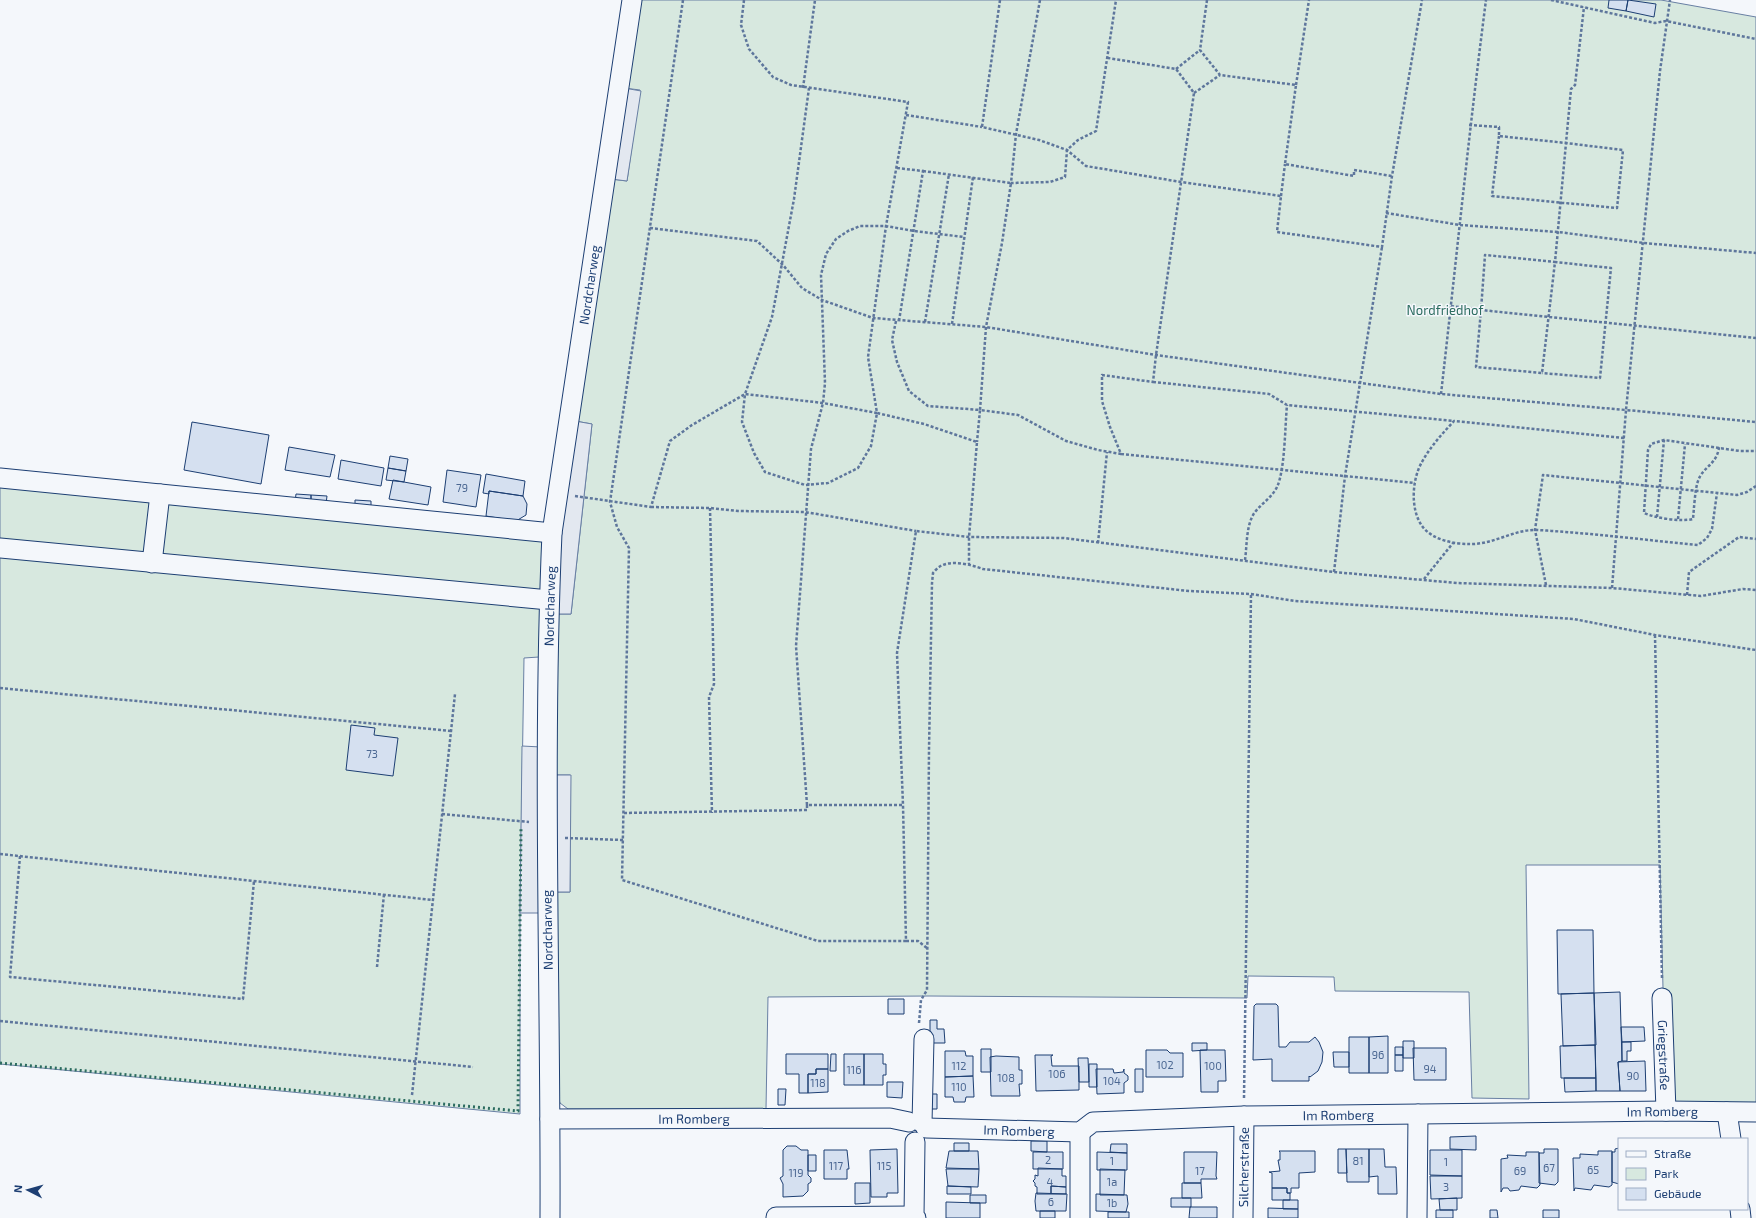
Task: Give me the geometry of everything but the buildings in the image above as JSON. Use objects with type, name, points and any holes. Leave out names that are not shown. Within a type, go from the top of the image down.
[{"type":"street","name":"Nordcharweg","points":[[550,1218],[547,831],[549,600],[552,533],[632,0]]},
{"type":"street","points":[[0,478],[552,533]]},
{"type":"street","points":[[152,562],[160,494]]},
{"type":"street","points":[[0,548],[549,600]]},
{"type":"street","name":"Griegstraße","points":[[1662,998],[1666,1111]]},
{"type":"street","points":[[776,1217],[915,1217],[918,1129],[924,1039]]},
{"type":"street","name":"Im Romberg","points":[[550,1120],[890,1118],[918,1129],[1080,1132],[1093,1122],[1244,1116],[1666,1111],[1756,1112]]},
{"type":"street","points":[[1727,1112],[1731,1138]]},
{"type":"street","points":[[1417,1218],[1418,1114]]},
{"type":"street","name":"Silcherstraße","points":[[1243,1218],[1244,1116]]},
{"type":"street","points":[[1080,1132],[1080,1218]]},
{"type":"path","points":[[683,0],[610,502],[617,527],[629,548],[622,880],[818,941],[918,941],[927,948]]},
{"type":"path","points":[[744,0],[741,25],[749,49],[773,77],[791,85],[803,88],[809,88],[908,102],[886,226],[868,357],[877,413],[871,446],[858,468],[828,483],[808,484],[765,472],[754,452],[742,422],[745,394],[772,317],[783,265],[794,199],[809,88]]},
{"type":"path","points":[[803,88],[815,0]]},
{"type":"path","points":[[982,127],[1000,0]]},
{"type":"path","points":[[969,564],[969,537],[986,327],[1002,243],[1011,183],[1016,134],[1040,0]]},
{"type":"path","points":[[897,168],[1011,183],[1050,182],[1065,177],[1067,150],[1078,140],[1096,131],[1116,0]]},
{"type":"path","points":[[1176,69],[1200,50],[1207,0]]},
{"type":"path","points":[[1309,0],[1285,164],[1277,232],[1382,248]]},
{"type":"path","points":[[1334,572],[1344,476],[1422,0]]},
{"type":"path","points":[[1441,394],[1470,125],[1486,0]]},
{"type":"path","points":[[1551,0],[1655,23],[1666,21],[1756,39]]},
{"type":"path","points":[[1612,588],[1634,325],[1644,243],[1666,21],[1670,0]]},
{"type":"path","points":[[1542,373],[1555,262],[1571,89],[1575,85],[1584,7]]},
{"type":"path","points":[[1200,50],[1220,75]]},
{"type":"path","points":[[1108,58],[1176,69],[1194,93],[1153,382]]},
{"type":"path","points":[[1194,93],[1220,75],[1296,86]]},
{"type":"path","points":[[906,115],[982,127],[1039,140],[1067,150],[1086,166],[1181,182],[1281,196]]},
{"type":"path","points":[[1470,125],[1499,127],[1492,196],[1617,208],[1623,150],[1499,136]]},
{"type":"path","points":[[1285,164],[1354,176],[1354,170],[1392,176]]},
{"type":"path","points":[[899,321],[923,171]]},
{"type":"path","points":[[926,322],[948,174]]},
{"type":"path","points":[[952,324],[972,177]]},
{"type":"path","points":[[1386,213],[1460,225],[1558,232],[1644,243],[1756,253]]},
{"type":"path","points":[[624,813],[712,813],[807,810],[796,646],[811,449],[823,403],[825,383],[821,275],[824,261],[826,254],[836,239],[848,231],[860,226],[886,226],[939,235],[964,237]]},
{"type":"path","points":[[650,228],[757,241],[783,265],[802,288],[822,300],[873,318],[986,327],[1156,355],[1441,394],[1756,422]]},
{"type":"path","points":[[1485,255],[1555,262],[1611,268],[1600,378],[1476,367],[1485,255]]},
{"type":"path","points":[[1451,306],[1756,338]]},
{"type":"path","points":[[896,321],[892,340],[897,362],[909,391],[928,406],[1018,415],[1066,441],[1107,452],[1415,484]]},
{"type":"path","points":[[1121,454],[1110,427],[1102,401],[1102,375],[1269,394],[1287,405],[1624,438]]},
{"type":"path","points":[[651,507],[670,441],[692,425],[745,394],[823,403],[877,413],[924,424],[977,442]]},
{"type":"path","points":[[1245,560],[1248,533],[1253,515],[1271,497],[1277,486],[1281,470],[1287,405]]},
{"type":"path","points":[[1454,421],[1432,446],[1421,463],[1415,484],[1415,505],[1422,527],[1435,536],[1453,543],[1484,544],[1535,530],[1698,545],[1707,538],[1712,529],[1717,493]]},
{"type":"path","points":[[1657,517],[1664,440]]},
{"type":"path","points":[[1719,447],[1718,456],[1715,461],[1702,473],[1697,482],[1693,519],[1688,520],[1657,517],[1644,513],[1648,450],[1651,444],[1664,440],[1685,444],[1719,447],[1740,451],[1756,451]]},
{"type":"path","points":[[1678,519],[1685,444]]},
{"type":"path","points":[[1098,542],[1107,452]]},
{"type":"path","points":[[1546,586],[1535,530],[1543,475],[1645,487],[1737,495],[1747,492],[1756,486]]},
{"type":"path","points":[[558,493],[651,507],[805,512],[916,531],[969,537],[1064,538],[1334,572],[1457,583],[1612,588],[1701,596],[1743,589],[1756,590]]},
{"type":"path","points":[[710,508],[714,684],[709,697],[712,813]]},
{"type":"path","points":[[906,941],[903,805],[897,653],[916,531]]},
{"type":"path","points":[[1687,595],[1689,572],[1739,537],[1756,539]]},
{"type":"path","points":[[1423,580],[1453,543]]},
{"type":"path","points":[[924,1039],[919,1022],[921,1000],[927,990],[928,750],[933,573],[940,566],[950,564],[969,564],[984,568],[1182,590],[1251,594],[1295,601],[1574,619],[1656,635],[1756,650]]},
{"type":"path","points":[[1244,1116],[1251,594]]},
{"type":"path","points":[[1656,635],[1662,998]]},
{"type":"path","points":[[0,688],[451,731]]},
{"type":"path","points":[[412,1095],[455,694]]},
{"type":"path","points":[[807,806],[903,805]]},
{"type":"path","points":[[442,814],[547,831],[623,840]]},
{"type":"path","points":[[0,854],[433,900]]},
{"type":"path","points":[[20,856],[10,977],[243,999],[254,881]]},
{"type":"path","points":[[377,967],[384,894]]},
{"type":"path","points":[[0,1021],[416,1060],[473,1067]]},
{"type":"green space","name":"Nordfriedhof","points":[[637,0],[1661,0],[1756,17],[1756,1112],[1666,1111],[1660,865],[1526,865],[1529,1099],[1472,1098],[1469,992],[1335,991],[1334,977],[1248,976],[1247,998],[929,996],[768,997],[766,1109],[568,1109],[560,1103],[556,1090],[554,892],[570,892],[570,775],[554,775],[554,614],[571,614],[592,424],[575,421],[611,179],[627,181],[640,90],[624,88]]},
{"type":"green space","points":[[0,485],[544,539],[539,657],[524,658],[520,913],[520,1114],[0,1064]]},
{"type":"shaded area","points":[[624,88],[641,91],[627,181],[611,179]]},
{"type":"shaded area","points":[[575,421],[592,424],[571,614],[554,614],[558,537]]},
{"type":"shaded area","points":[[522,746],[541,747],[540,913],[520,913]]},
{"type":"shaded area","points":[[554,775],[571,775],[570,892],[554,892]]},
{"type":"hedge","points":[[0,1063],[518,1111],[521,827]]}]
